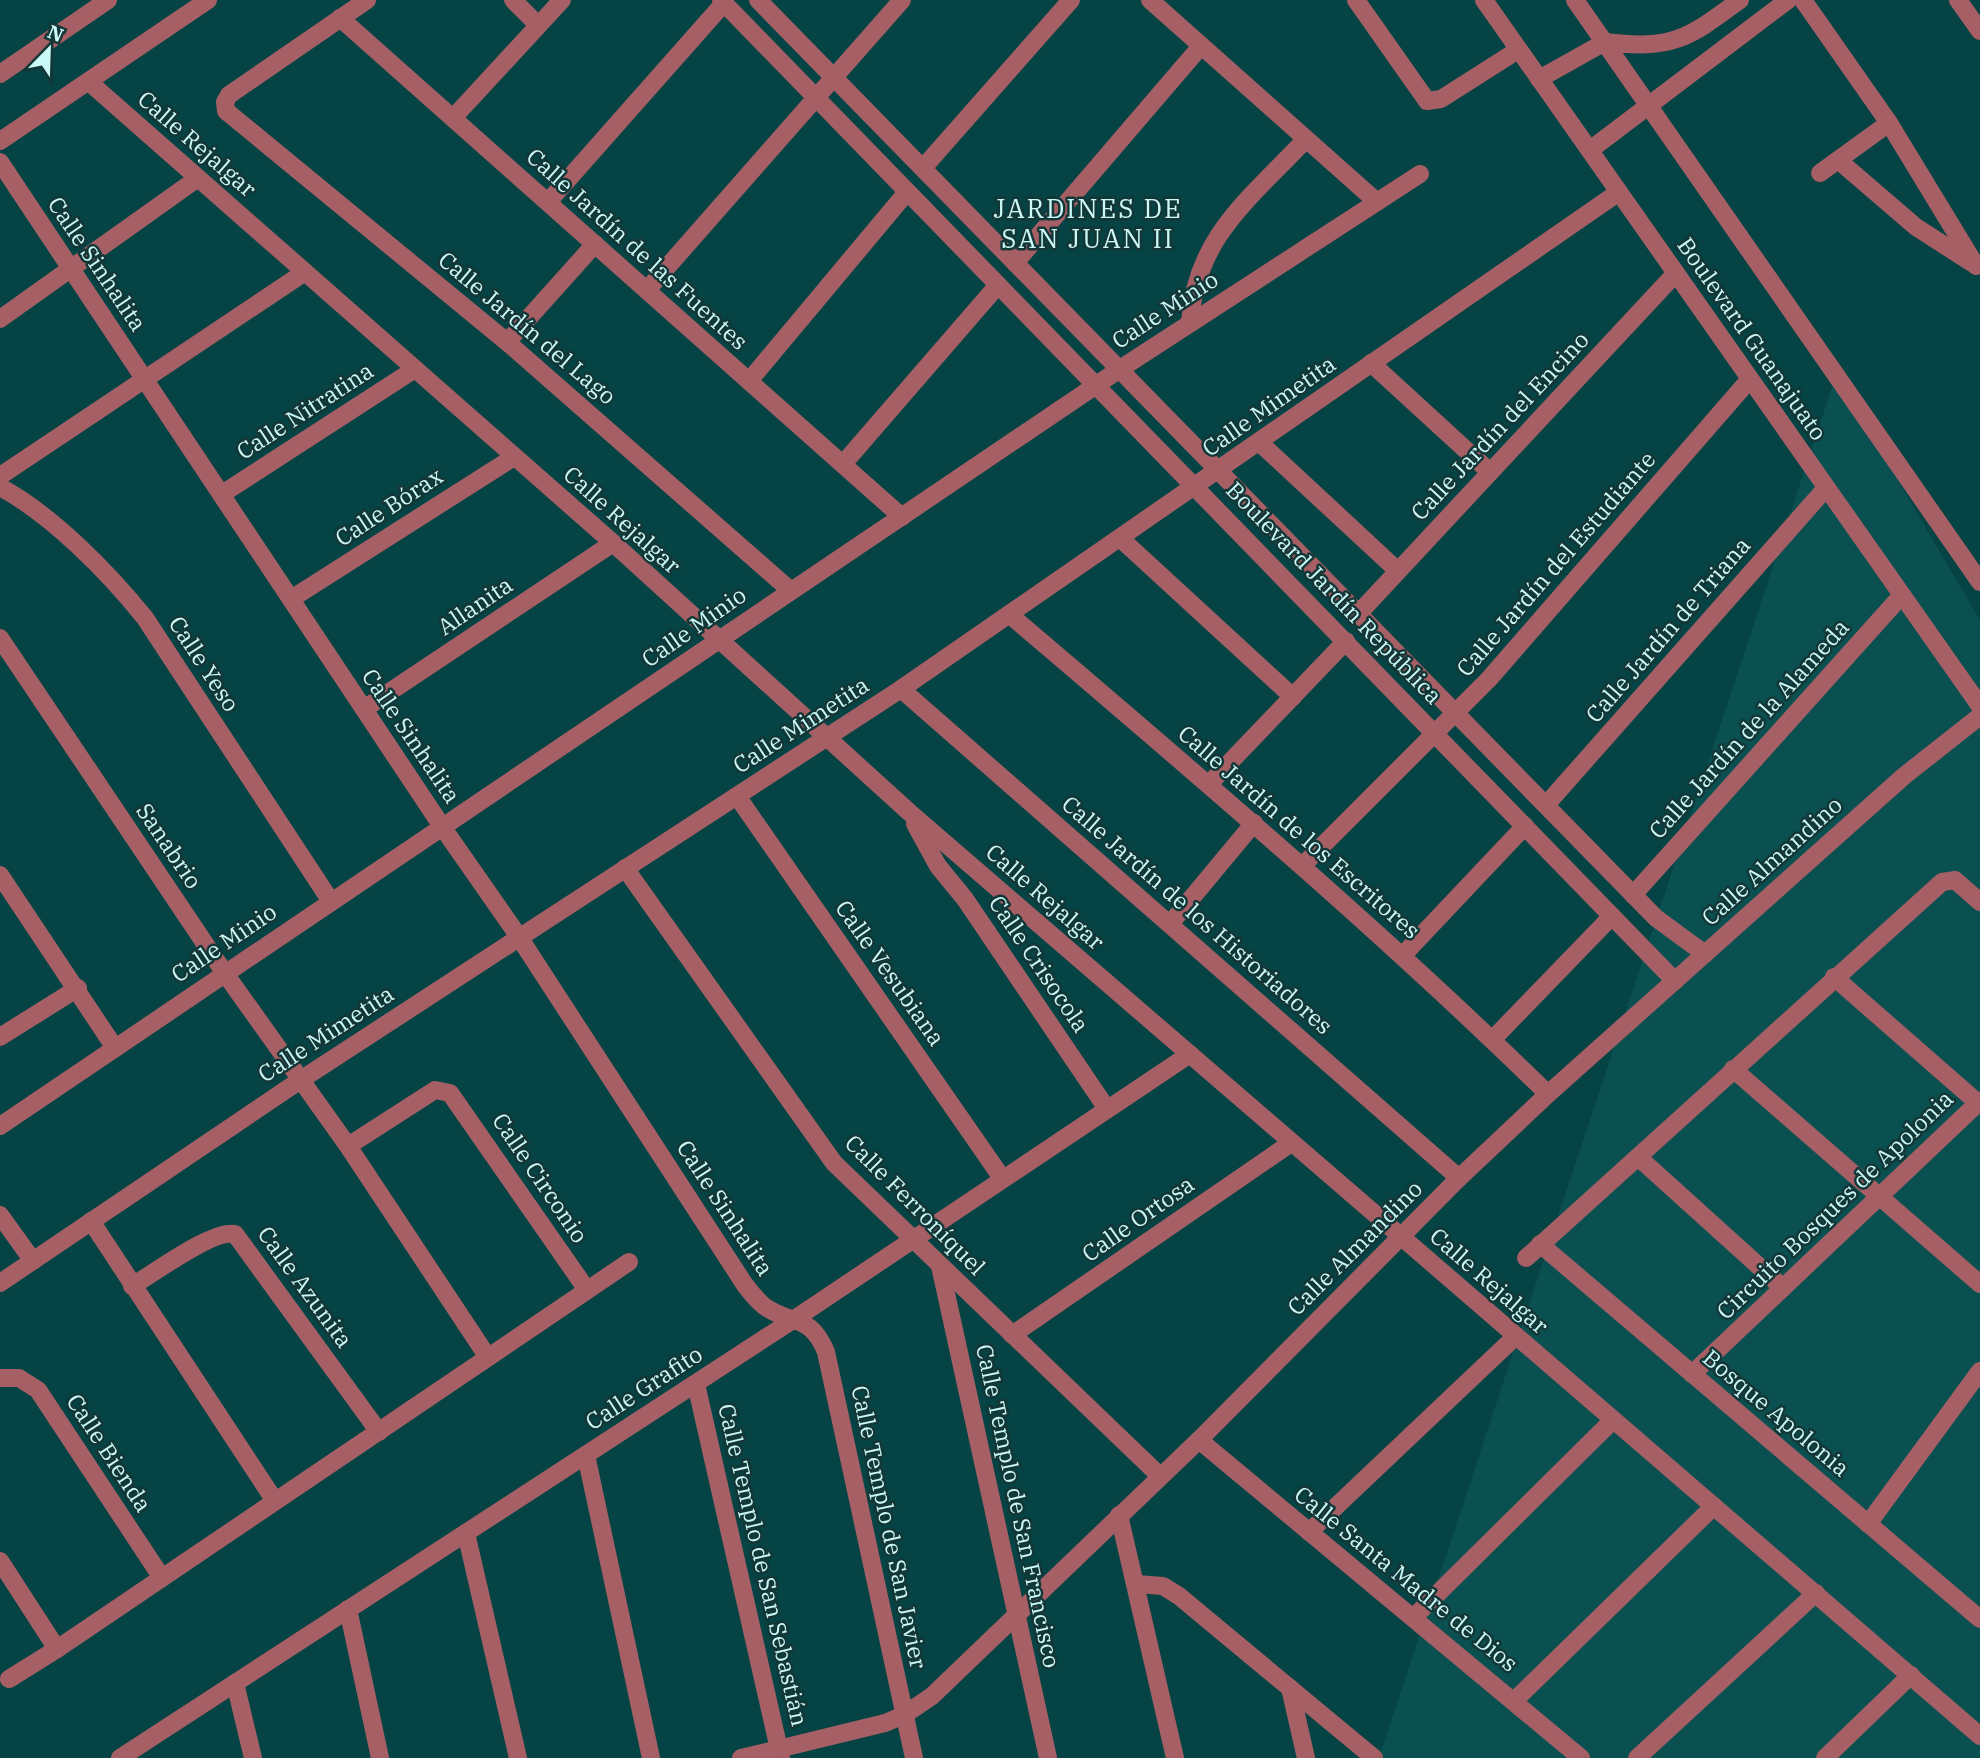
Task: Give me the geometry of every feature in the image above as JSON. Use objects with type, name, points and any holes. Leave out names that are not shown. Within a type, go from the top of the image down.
[{"type":"street","points":[[0,74],[108,0]]},
{"type":"street","points":[[0,141],[208,0]]},
{"type":"street","points":[[341,18],[367,0]]},
{"type":"street","points":[[513,0],[538,25]]},
{"type":"street","points":[[453,118],[562,0]]},
{"type":"street","name":"Boulevard Jardín República","points":[[758,0],[1633,895],[1671,932],[1705,954]]},
{"type":"street","points":[[647,290],[902,0]]},
{"type":"street","points":[[923,168],[1071,0]]},
{"type":"street","points":[[1150,0],[1377,202]]},
{"type":"street","points":[[1356,0],[1427,101],[1441,99],[1518,50]]},
{"type":"street","name":"Boulevard Guanajuato","points":[[1484,0],[1980,706]]},
{"type":"street","points":[[1575,0],[1980,582]]},
{"type":"street","points":[[1539,79],[1605,42],[1661,45],[1679,41],[1740,0]]},
{"type":"street","points":[[1590,150],[1788,0]]},
{"type":"street","points":[[1802,0],[1889,123],[1978,268]]},
{"type":"street","points":[[1958,0],[1980,31]]},
{"type":"street","points":[[548,202],[722,1]]},
{"type":"street","name":"Boulevard Jardín República","points":[[722,1],[1437,733],[1675,981]]},
{"type":"street","name":"Calle Jardín del Lago","points":[[341,18],[229,95],[225,102],[226,111],[507,342],[790,590]]},
{"type":"street","name":"Calle Jardín de las Fuentes","points":[[341,18],[902,517]]},
{"type":"street","points":[[1015,263],[1201,46]]},
{"type":"street","name":"Calle Rejalgar","points":[[89,82],[613,544],[909,812],[1980,1736]]},
{"type":"street","points":[[1820,173],[1889,123]]},
{"type":"street","points":[[1190,323],[1194,284],[1210,246],[1224,227],[1307,139]]},
{"type":"street","points":[[1838,160],[1916,227],[1978,268]]},
{"type":"street","name":"Calle Sinhalita","points":[[0,162],[443,828],[520,937],[745,1285],[766,1307],[796,1318]]},
{"type":"street","name":"Calle Minio","points":[[0,1126],[330,900],[443,828],[719,641],[790,590],[1120,369],[1420,174]]},
{"type":"street","points":[[0,319],[73,270],[198,178]]},
{"type":"street","points":[[749,381],[907,192]]},
{"type":"street","name":"Calle Mimetita","points":[[0,1283],[299,1081],[901,689],[1196,488],[1619,192]]},
{"type":"street","points":[[507,342],[595,244]]},
{"type":"street","points":[[0,475],[305,272]]},
{"type":"street","name":"Calle Jardín del Encino","points":[[1359,613],[1676,273]]},
{"type":"street","points":[[844,464],[998,285]]},
{"type":"street","points":[[1371,363],[1490,472]]},
{"type":"street","name":"Calle Nitratina","points":[[222,494],[415,369]]},
{"type":"street","name":"Calle Jardín del Estudiante","points":[[1303,864],[1457,713],[1750,379]]},
{"type":"street","points":[[1260,443],[1398,572]]},
{"type":"street","name":"Calle Bórax","points":[[291,599],[514,457]]},
{"type":"street","name":"Calle Yeso","points":[[0,487],[52,525],[120,587],[145,618],[330,900]]},
{"type":"street","name":"Calle Jardín de Triana","points":[[1546,805],[1826,488]]},
{"type":"street","points":[[1121,539],[1293,697]]},
{"type":"street","name":"Allanita","points":[[364,709],[613,544]]},
{"type":"street","name":"Calle Jardín de la Alameda","points":[[1633,895],[1902,595]]},
{"type":"street","name":"Calle Jardín de los Escritores","points":[[1010,615],[1303,864],[1548,1094]]},
{"type":"street","name":"Sanabrio","points":[[0,638],[299,1081]]},
{"type":"street","points":[[1209,784],[1346,641]]},
{"type":"street","name":"Calle Jardín de los Historiadores","points":[[901,689],[1459,1178]]},
{"type":"street","name":"Calle Almandino","points":[[741,1758],[780,1754],[904,1716],[932,1696],[1199,1440],[1459,1178],[1548,1094],[1904,776],[1980,716]]},
{"type":"street","name":"Calle Vesubiana","points":[[737,796],[1002,1178]]},
{"type":"street","name":"Calle Crisocola","points":[[909,812],[938,866],[965,899],[1107,1109]]},
{"type":"street","points":[[1170,924],[1254,823]]},
{"type":"street","points":[[1403,955],[1525,826]]},
{"type":"street","name":"Calle Ferroníquel","points":[[625,868],[812,1136],[853,1185],[1160,1476]]},
{"type":"street","points":[[0,875],[78,988],[115,1048]]},
{"type":"street","points":[[1525,1258],[1834,977],[1947,879],[1955,880],[1980,902]]},
{"type":"street","points":[[1492,1040],[1612,916]]},
{"type":"street","points":[[1834,977],[1979,1102]]},
{"type":"street","points":[[0,1037],[78,988]]},
{"type":"street","name":"Calle Grafito","points":[[120,1758],[696,1384],[1190,1054]]},
{"type":"street","points":[[1733,1069],[1980,1284]]},
{"type":"street","points":[[299,1081],[348,1146],[487,1356]]},
{"type":"street","name":"Calle Circonio","points":[[348,1146],[435,1090],[450,1093],[587,1290]]},
{"type":"street","name":"Circuito Bosques de Apolonia","points":[[1692,1374],[1979,1102]]},
{"type":"street","name":"Calle Ortosa","points":[[1012,1335],[1292,1143]]},
{"type":"street","points":[[1638,1157],[1783,1288]]},
{"type":"street","points":[[0,1214],[33,1261]]},
{"type":"street","points":[[91,1221],[275,1501]]},
{"type":"street","name":"Calle Azunita","points":[[132,1286],[212,1238],[228,1232],[235,1234],[379,1432]]},
{"type":"street","name":"Bosque Apolonia","points":[[1540,1244],[1868,1524],[1976,1609]]},
{"type":"street","points":[[9,1679],[629,1262]]},
{"type":"street","name":"Calle Templo de San Francisco","points":[[940,1265],[1048,1758]]},
{"type":"street","name":"Calle Templo de San Javier","points":[[796,1318],[820,1336],[826,1352],[914,1758]]},
{"type":"street","points":[[1309,1532],[1516,1336]]},
{"type":"street","points":[[1868,1524],[1980,1371]]},
{"type":"street","name":"Calle Bienda","points":[[0,1378],[19,1378],[38,1390],[162,1578]]},
{"type":"street","name":"Calle Templo de San Sebastián","points":[[696,1384],[780,1754]]},
{"type":"street","points":[[1414,1617],[1614,1420]]},
{"type":"street","name":"Calle Santa Madre de Dios","points":[[1199,1440],[1515,1700],[1581,1758]]},
{"type":"street","points":[[586,1455],[651,1758]]},
{"type":"street","points":[[1515,1700],[1714,1506]]},
{"type":"street","points":[[1119,1515],[1175,1758]]},
{"type":"street","points":[[466,1533],[518,1758]]},
{"type":"street","points":[[0,1561],[57,1649]]},
{"type":"street","points":[[1137,1584],[1163,1586],[1179,1596],[1374,1758]]},
{"type":"street","points":[[1637,1758],[1816,1593]]},
{"type":"street","points":[[348,1609],[380,1758]]},
{"type":"street","points":[[1825,1758],[1910,1675]]},
{"type":"street","points":[[235,1683],[253,1758]]},
{"type":"street","points":[[1290,1688],[1306,1758]]},
{"type":"shaded area","points":[[1836,375],[1980,620],[1980,1758],[1379,1758]]},
{"type":"district","name":"JARDINES DE SAN JUAN II","points":[[1088,224]]}]
